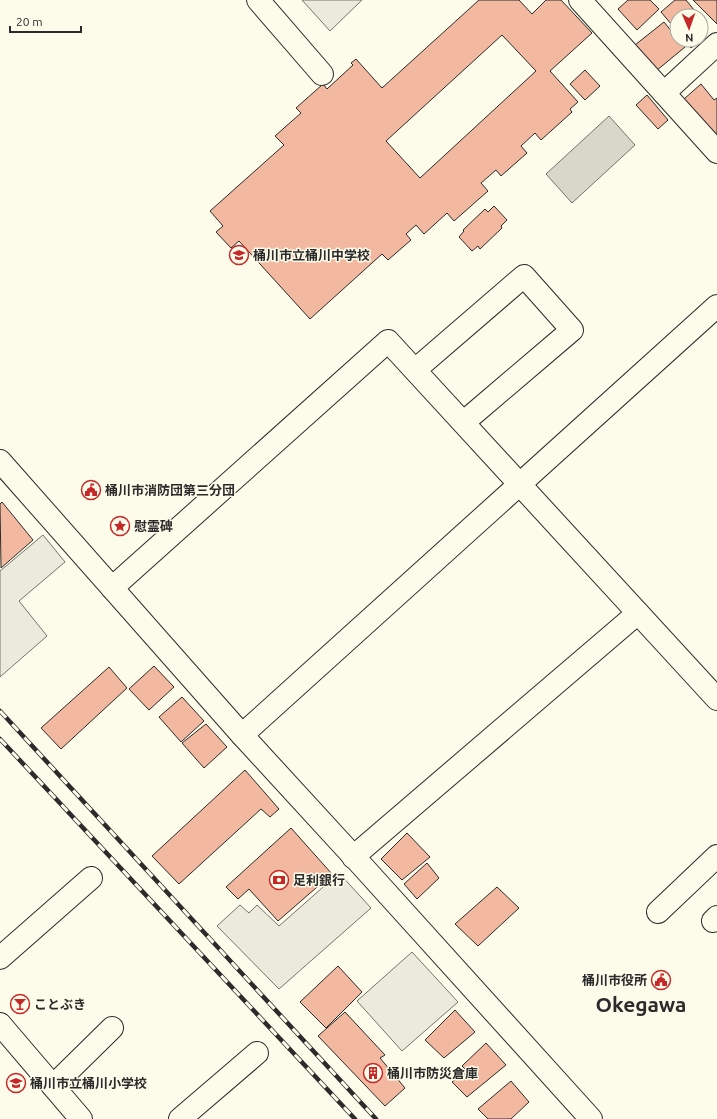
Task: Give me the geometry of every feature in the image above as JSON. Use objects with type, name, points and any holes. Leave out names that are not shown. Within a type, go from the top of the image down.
[{"type":"street","points":[[258,0],[322,74]]},
{"type":"street","points":[[580,0],[717,152]]},
{"type":"street","points":[[664,93],[717,44]]},
{"type":"street","points":[[415,370],[524,276],[572,330],[464,422]]},
{"type":"street","points":[[242,735],[717,306]]},
{"type":"street","points":[[112,588],[388,341],[717,699]]},
{"type":"street","points":[[0,461],[242,735],[591,1119]]},
{"type":"street","points":[[353,857],[638,613]]},
{"type":"street","points":[[658,912],[717,856]]},
{"type":"street","points":[[0,958],[91,878]]},
{"type":"street","points":[[0,1024],[81,1119]]},
{"type":"street","points":[[53,1086],[112,1028]]},
{"type":"street","points":[[180,1119],[257,1053]]},
{"type":"shaded area","points":[[302,0],[362,0],[330,31]]},
{"type":"shaded area","points":[[609,116],[635,145],[572,203],[546,174]]},
{"type":"shaded area","points":[[43,535],[65,562],[19,601],[47,636],[0,677],[0,571]]},
{"type":"shaded area","points":[[339,873],[371,908],[279,989],[217,926],[240,905],[249,913],[257,905],[279,926]]},
{"type":"shaded area","points":[[412,952],[458,1002],[402,1051],[357,1001]]},
{"type":"building","points":[[479,0],[519,0],[532,14],[546,0],[561,0],[592,33],[550,71],[578,102],[570,109],[572,112],[541,140],[535,133],[521,146],[527,153],[501,176],[496,170],[481,183],[488,191],[454,221],[447,213],[424,234],[416,225],[406,234],[411,240],[388,260],[382,254],[310,319],[239,241],[231,248],[216,232],[223,226],[210,211],[284,145],[275,136],[301,113],[296,108],[323,84],[327,89],[353,65],[351,63],[356,59],[382,88]],"holes":[[[502,35],[536,71],[420,178],[386,141]]]},
{"type":"building","points":[[628,0],[650,0],[659,9],[637,30],[618,9]]},
{"type":"building","points":[[675,0],[686,0],[692,8],[669,8],[669,22],[661,12]]},
{"type":"building","points":[[693,0],[717,0],[717,24],[709,16],[709,8],[701,8]]},
{"type":"building","points":[[664,22],[669,28],[669,48],[684,48],[656,71],[635,45]]},
{"type":"building","points":[[585,70],[600,86],[585,100],[570,84]]},
{"type":"building","points":[[701,84],[714,100],[717,98],[717,135],[715,136],[684,99]]},
{"type":"building","points":[[647,95],[668,120],[658,129],[636,105]]},
{"type":"building","points":[[494,206],[507,220],[501,226],[502,228],[480,249],[478,246],[472,251],[459,237],[464,231],[463,230],[485,209],[488,212]]},
{"type":"building","points":[[2,502],[33,540],[1,568],[0,504]]},
{"type":"building","points":[[154,666],[174,687],[149,710],[129,689]]},
{"type":"building","points":[[109,667],[127,688],[61,749],[41,728]]},
{"type":"building","points":[[182,697],[204,721],[181,742],[159,717]]},
{"type":"building","points":[[206,724],[227,747],[204,768],[182,743]]},
{"type":"building","points":[[245,770],[279,809],[270,817],[261,809],[179,884],[152,856]]},
{"type":"building","name":"足利銀行","points":[[291,828],[332,874],[278,921],[249,889],[238,899],[226,887]]},
{"type":"building","points":[[407,833],[430,857],[402,880],[381,859]]},
{"type":"building","points":[[427,863],[439,878],[417,899],[404,884]]},
{"type":"building","points":[[497,887],[519,908],[478,946],[455,924]]},
{"type":"building","points":[[338,966],[362,992],[326,1028],[300,1002]]},
{"type":"building","points":[[455,1010],[475,1032],[444,1058],[425,1040]]},
{"type":"building","name":"桶川市防災倉庫","points":[[345,1012],[385,1055],[380,1058],[405,1088],[385,1106],[318,1036]]},
{"type":"building","points":[[486,1043],[506,1065],[467,1097],[452,1082],[467,1071],[462,1066]]},
{"type":"building","points":[[511,1081],[529,1102],[511,1119],[488,1119],[478,1109]]},
{"type":"railway","points":[[0,711],[376,1119]]},
{"type":"railway","points":[[0,739],[355,1119]]},
{"type":"place","name":"桶川市立桶川中学校","points":[[239,255]]},
{"type":"place","name":"桶川市消防団第三分団","points":[[91,490]]},
{"type":"place","name":"慰霊碑","points":[[120,526]]},
{"type":"place","name":"足利銀行","points":[[279,880]]},
{"type":"place","name":"桶川市役所","points":[[661,980]]},
{"type":"place","name":"ことぶき","points":[[20,1004]]},
{"type":"place","name":"桶川市防災倉庫","points":[[373,1073]]},
{"type":"place","name":"桶川市立桶川小学校","points":[[16,1083]]},
{"type":"district","name":"Okegawa","points":[[641,1005]]}]
